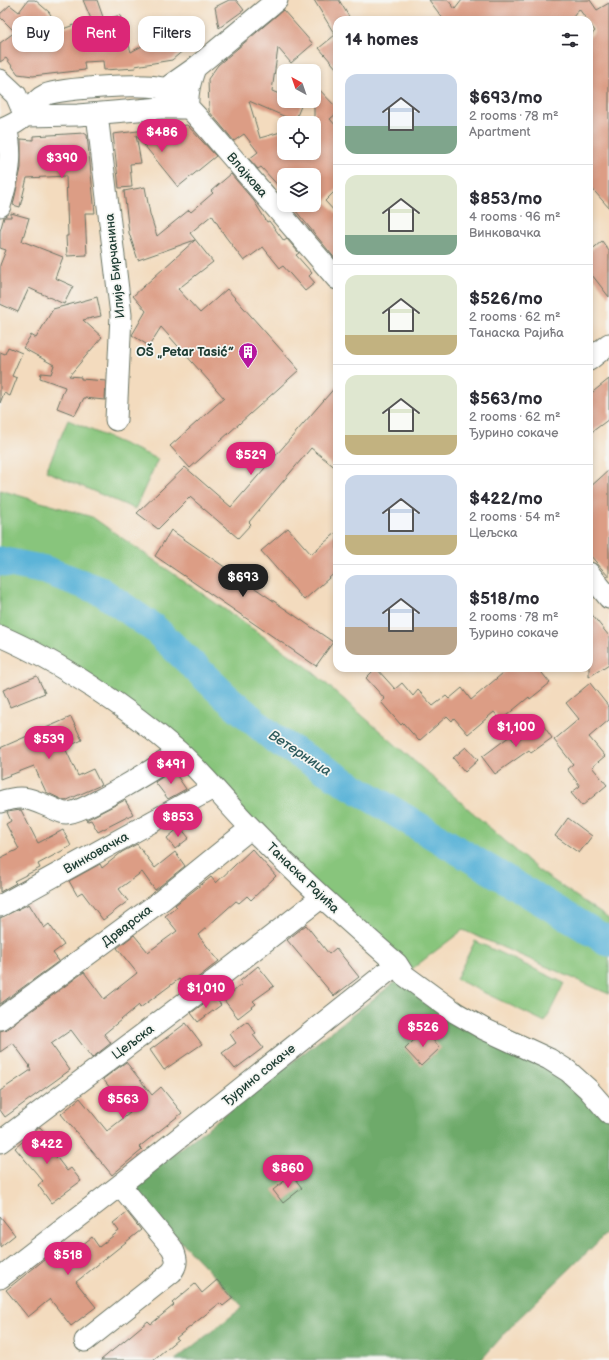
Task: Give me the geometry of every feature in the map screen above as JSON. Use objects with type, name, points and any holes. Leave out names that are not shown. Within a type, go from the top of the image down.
[{"type":"street","points":[[0,206],[11,161],[11,144],[3,129],[25,116],[33,105],[45,95],[77,90],[116,87],[153,86],[165,89],[195,68],[277,0]]},
{"type":"street","points":[[25,116],[97,114],[161,108],[188,108],[188,92],[195,68]]},
{"type":"street","points":[[0,80],[16,95],[25,116]]},
{"type":"street","name":"Влајкова","points":[[165,89],[188,108],[333,273]]},
{"type":"street","name":"Илије Бирчанина","points":[[97,114],[121,315],[116,420]]},
{"type":"street","points":[[593,357],[609,344]]},
{"type":"street","points":[[593,580],[609,598]]},
{"type":"street","name":"Танаска Рајића","points":[[0,636],[19,644],[114,702],[179,752],[251,828],[322,897],[397,964],[404,975],[456,1013],[484,1029],[549,1059],[568,1071],[588,1089],[609,1113]]},
{"type":"street","points":[[0,802],[17,796],[68,813],[134,781],[179,752]]},
{"type":"street","name":"Винковачка","points":[[0,906],[213,788]]},
{"type":"street","name":"Дрварска","points":[[0,1019],[162,900],[251,828]]},
{"type":"street","name":"Цељска","points":[[0,1142],[219,977],[322,897]]},
{"type":"street","name":"Ђурино сокаче","points":[[0,1278],[120,1185],[397,964]]},
{"type":"street","points":[[85,1341],[172,1272],[176,1266],[177,1258],[172,1248],[120,1185]]},
{"type":"green space","points":[[68,420],[158,459],[135,509],[46,471]]},
{"type":"green space","points":[[0,490],[92,517],[306,666],[538,870],[609,919],[609,994],[463,930],[404,975],[179,752],[0,636]]},
{"type":"green space","points":[[475,941],[564,983],[545,1022],[456,979]]},
{"type":"green space","points":[[404,975],[549,1059],[609,1113],[609,1231],[516,1321],[481,1360],[175,1360],[243,1307],[130,1188]]},
{"type":"building","points":[[28,0],[35,0],[51,16],[12,16],[12,29],[0,17],[0,14],[10,5],[19,12]]},
{"type":"building","points":[[83,0],[97,0],[103,16],[90,16]]},
{"type":"building","points":[[229,0],[236,0],[244,10],[219,28],[215,7]]},
{"type":"building","points":[[314,0],[339,0],[349,16],[333,16],[333,32]]},
{"type":"building","points":[[429,0],[448,0],[455,9],[462,0],[590,0],[597,10],[609,3],[609,208],[593,190],[593,33],[595,31],[593,28],[593,16],[584,16],[579,9],[574,16],[441,16]]},
{"type":"building","points":[[283,10],[313,44],[291,63],[278,48],[272,91],[277,93],[277,108],[300,108],[297,116],[284,116],[249,101],[260,138],[277,133],[277,160],[321,160],[321,116],[314,116],[314,108],[321,108],[321,91],[333,104],[333,116],[330,119],[333,122],[333,193],[325,201],[333,210],[333,256],[297,212],[321,212],[321,168],[277,168],[277,184],[261,167],[258,169],[249,159],[258,152],[244,134],[234,141],[209,111],[208,79],[218,65]]},
{"type":"building","points":[[72,26],[72,52],[130,52],[130,49],[131,52],[138,48],[138,52],[181,52],[172,60],[135,66],[136,68],[104,70],[103,61],[84,62],[85,70],[33,76],[18,74],[6,58],[0,62],[0,43],[12,34],[12,52],[64,52],[64,29]]},
{"type":"building","points":[[333,37],[333,64],[319,48]]},
{"type":"building","points":[[187,125],[216,156],[178,187],[136,135],[141,163],[130,164],[132,187],[119,188],[113,134]]},
{"type":"building","points":[[84,133],[87,135],[95,213],[85,213],[87,255],[67,256],[66,236],[68,236],[66,176],[27,178],[20,207],[13,205],[21,168],[21,139],[33,140],[33,136]]},
{"type":"building","points":[[231,174],[254,201],[267,222],[269,221],[284,241],[287,239],[299,253],[296,255],[312,273],[309,276],[315,283],[305,291],[283,266],[280,268],[263,247],[244,261],[225,236],[212,215],[190,233],[213,262],[178,289],[200,313],[227,289],[299,370],[190,468],[170,446],[224,398],[161,327],[149,346],[132,335],[146,311],[133,296],[195,240],[138,260],[129,233],[124,191],[145,187],[150,214],[157,236],[189,210],[191,212],[213,193],[211,191]]},
{"type":"building","points":[[11,213],[29,218],[22,241],[63,257],[55,278],[73,286],[64,304],[29,288],[18,312],[0,304],[0,265],[6,250],[0,248],[0,231],[4,217],[11,217]]},
{"type":"building","points":[[602,241],[609,251],[609,297],[593,276],[593,249]]},
{"type":"building","points":[[97,297],[101,316],[83,320],[102,337],[69,376],[81,377],[81,379],[106,381],[105,400],[84,398],[75,415],[57,408],[65,387],[40,378],[41,373],[51,374],[54,365],[23,348],[31,335],[36,338],[53,309]]},
{"type":"building","points":[[8,347],[22,353],[12,376],[17,378],[10,396],[4,393],[0,403],[0,352],[5,354]]},
{"type":"building","points":[[609,379],[609,419],[593,431],[593,392]]},
{"type":"building","points":[[333,390],[333,466],[311,448],[249,522],[251,524],[238,538],[190,497],[158,529],[137,513],[185,467],[231,507]]},
{"type":"building","points":[[609,470],[609,577],[593,559],[593,484]]},
{"type":"building","points":[[288,528],[311,554],[333,535],[333,575],[304,600],[261,551]]},
{"type":"building","points":[[171,530],[333,642],[316,666],[155,556]]},
{"type":"building","points":[[593,616],[609,636],[609,664],[589,677],[589,672],[593,672]]},
{"type":"building","points":[[372,672],[380,672],[395,689],[402,683],[413,696],[418,690],[433,706],[446,696],[449,699],[462,688],[471,700],[504,672],[541,672],[550,683],[530,699],[529,697],[501,720],[494,712],[468,734],[454,718],[452,721],[447,716],[419,741],[403,723],[401,725],[381,702],[385,699],[366,678]]},
{"type":"building","points":[[37,676],[45,693],[10,707],[3,690]]},
{"type":"building","points":[[590,683],[609,707],[609,720],[589,737],[605,756],[592,767],[607,785],[582,806],[571,793],[580,786],[567,769],[573,764],[554,740],[579,719],[566,703]]},
{"type":"building","points":[[71,717],[82,740],[65,748],[78,776],[93,769],[101,785],[65,801],[46,792],[34,766],[0,779],[0,748]]},
{"type":"building","points":[[541,722],[552,738],[531,753],[529,750],[495,774],[482,757],[510,736],[515,742]]},
{"type":"building","points":[[466,747],[478,760],[465,772],[453,758]]},
{"type":"building","points":[[173,770],[186,789],[168,799],[155,782]]},
{"type":"building","points":[[125,800],[133,814],[98,832],[91,820],[86,820]]},
{"type":"building","points":[[21,810],[38,843],[63,830],[71,846],[38,864],[40,868],[14,881],[16,883],[0,892],[0,858],[19,849],[6,824],[11,821],[7,812]]},
{"type":"building","points":[[568,818],[592,836],[579,853],[555,836]]},
{"type":"building","points":[[180,827],[189,838],[175,849],[167,838]]},
{"type":"building","points":[[137,844],[155,868],[175,852],[185,866],[155,890],[142,872],[119,889],[128,901],[103,920],[82,892],[77,895],[69,881],[100,864],[102,868],[122,852]]},
{"type":"building","points":[[252,849],[276,876],[251,900],[247,896],[239,903],[236,901],[198,935],[219,961],[186,987],[179,979],[140,1008],[139,1005],[104,1034],[111,1043],[92,1058],[71,1030],[51,1044],[70,1070],[5,1117],[0,1110],[0,1091],[31,1070],[29,1067],[30,1066],[13,1043],[0,1052],[0,1031],[7,1029],[84,972],[104,999],[137,973],[117,948],[134,935],[148,952],[177,931],[165,916],[177,907],[175,905],[211,877],[216,883]]},
{"type":"building","points":[[29,904],[44,928],[49,924],[64,945],[53,953],[59,961],[0,1004],[0,918]]},
{"type":"building","points":[[306,925],[329,954],[336,948],[359,977],[334,996],[287,940]]},
{"type":"building","points":[[258,966],[274,986],[253,1001],[256,1004],[238,1018],[224,1000],[242,984],[240,981]]},
{"type":"building","points":[[214,996],[221,1005],[198,1022],[191,1013]]},
{"type":"building","points":[[247,1021],[256,1033],[253,1035],[263,1048],[235,1069],[222,1053],[236,1043],[230,1034]]},
{"type":"building","points":[[186,1023],[202,1044],[164,1070],[150,1050]]},
{"type":"building","points":[[424,1030],[440,1048],[421,1066],[405,1049]]},
{"type":"building","points":[[126,1062],[152,1095],[161,1087],[182,1113],[139,1147],[142,1150],[112,1175],[61,1114],[80,1098],[107,1131],[130,1113],[103,1079]]},
{"type":"building","points":[[40,1127],[56,1146],[51,1150],[67,1171],[71,1168],[81,1181],[51,1203],[38,1185],[43,1181],[15,1148]]},
{"type":"building","points":[[292,1175],[302,1188],[283,1203],[273,1190]]},
{"type":"building","points":[[127,1212],[141,1230],[76,1282],[96,1307],[71,1326],[50,1299],[28,1317],[6,1290],[59,1248],[66,1258],[92,1237],[99,1247],[119,1231],[113,1223]]},
{"type":"building","points":[[0,1216],[15,1235],[0,1247]]},
{"type":"building","points":[[217,1280],[233,1298],[223,1306],[220,1303],[176,1338],[178,1339],[153,1360],[101,1360],[148,1321],[151,1324],[174,1305],[172,1303],[195,1284],[202,1293]]},
{"type":"waterway","name":"Ветерница","points":[[0,561],[45,570],[101,591],[155,629],[225,696],[276,740],[609,942]]},
{"type":"place","name":"OŠ „Petar Tasić”","points":[[248,369]]}]
